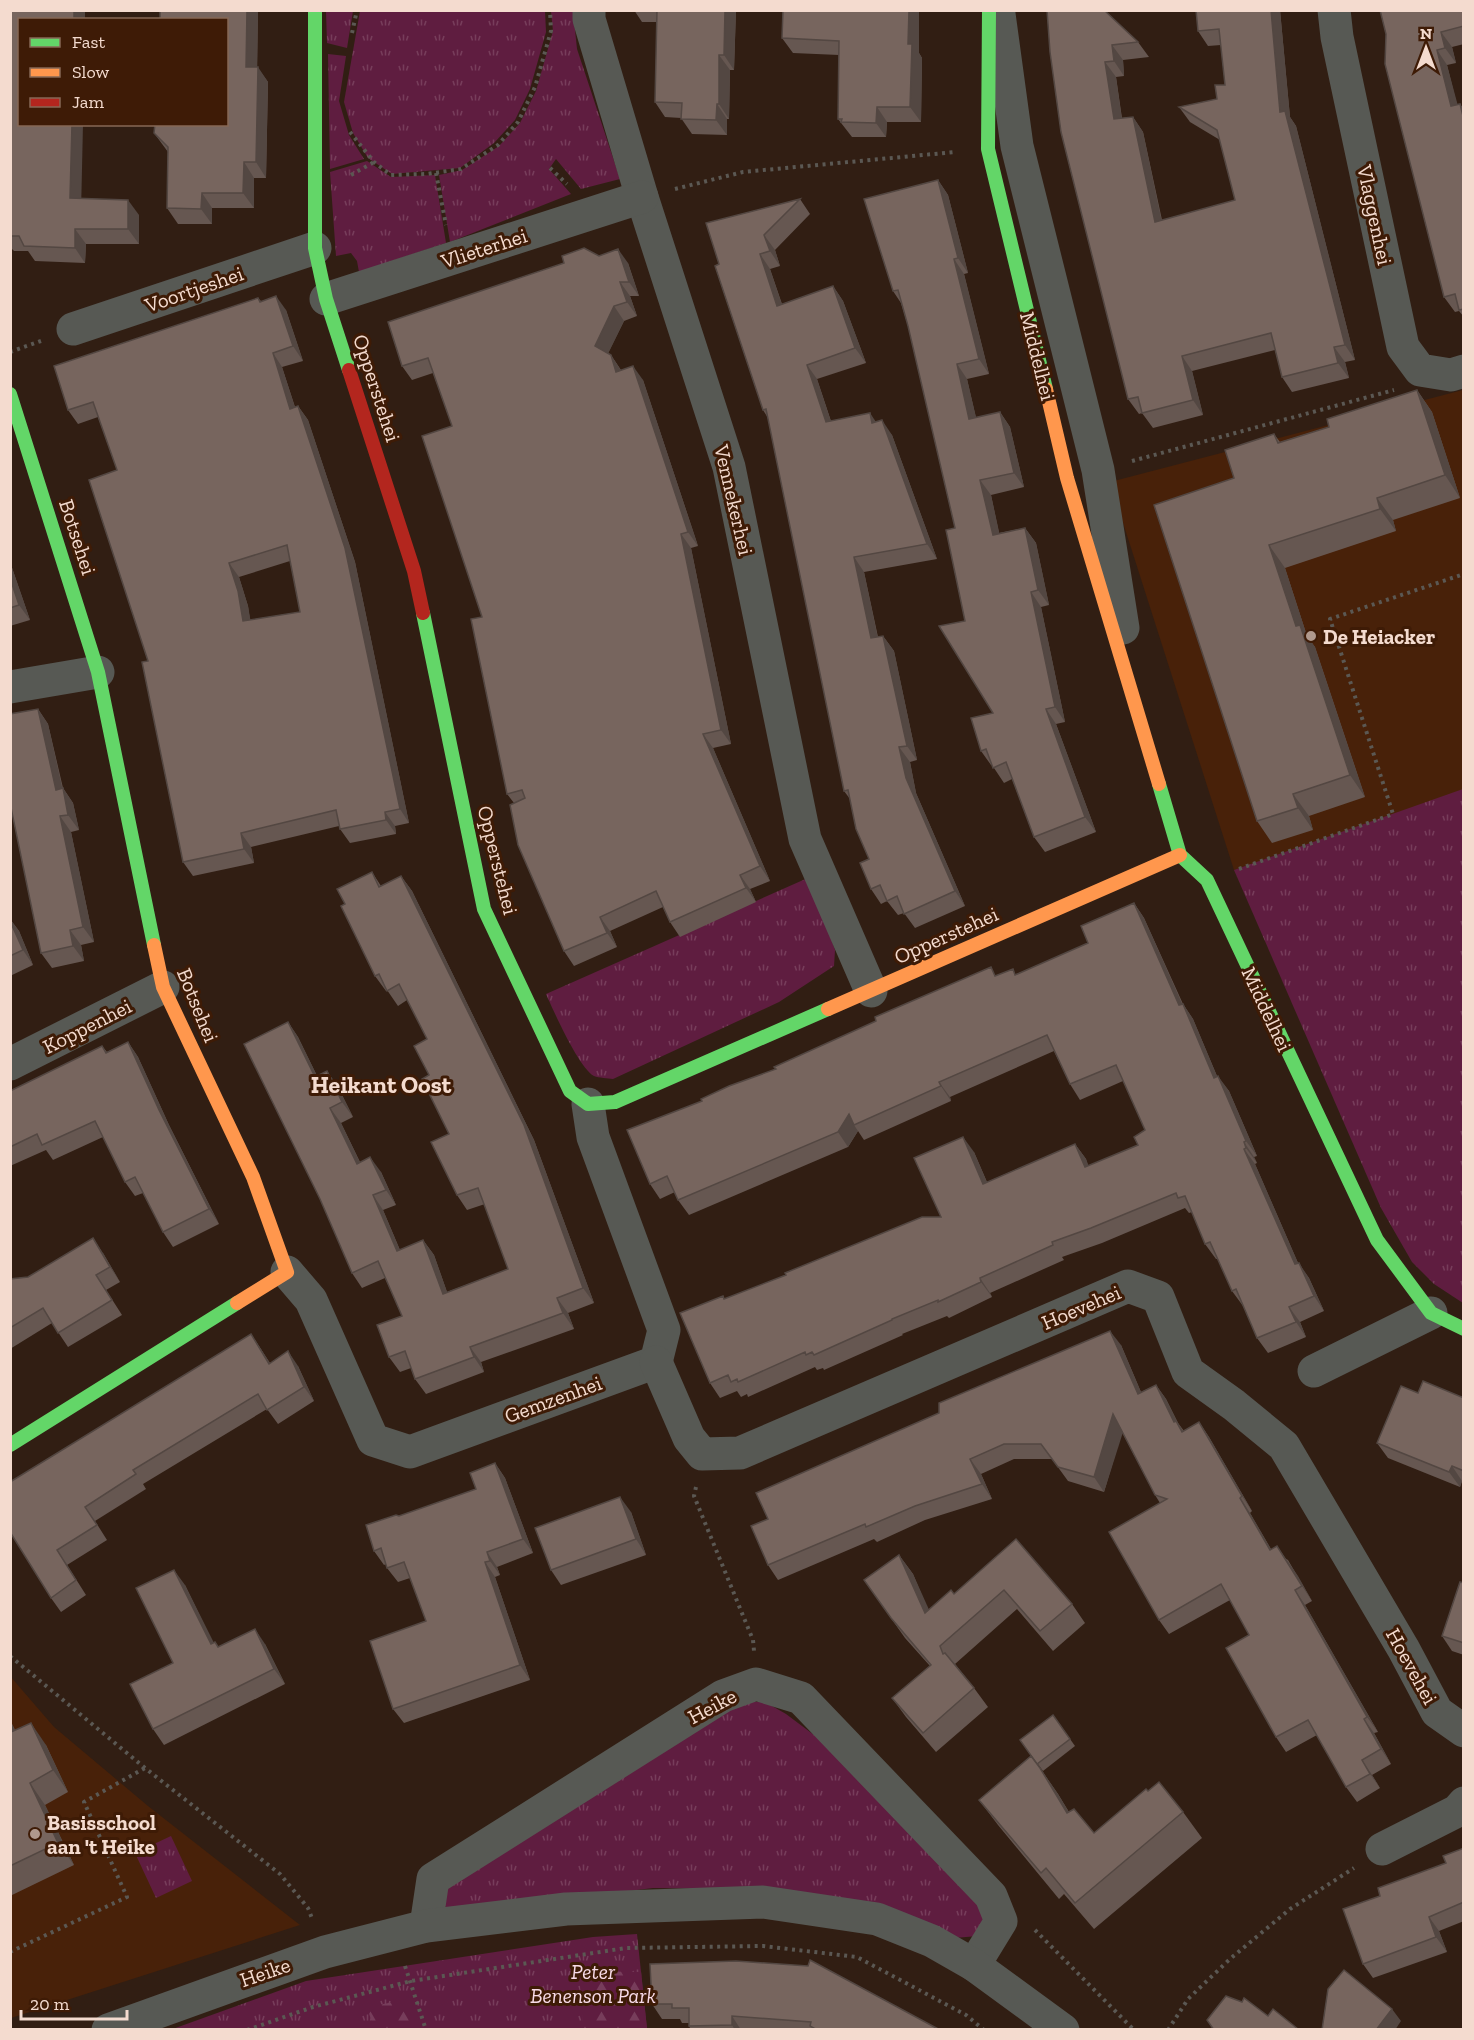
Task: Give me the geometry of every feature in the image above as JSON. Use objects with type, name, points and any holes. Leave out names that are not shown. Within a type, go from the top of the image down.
[{"type":"street","name":"Opperstehei","points":[[315,10],[315,248],[326,299],[414,571],[484,909],[570,1091],[588,1104],[615,1102],[1180,855]]},
{"type":"street","name":"Vennekerhei","points":[[589,10],[589,19],[642,197],[729,467],[805,839],[871,991]]},
{"type":"street","name":"Middelhei","points":[[989,10],[988,149],[1067,478],[1134,695],[1180,855],[1207,880],[1377,1240],[1431,1313],[1464,1329]]},
{"type":"street","name":"Middelhei","points":[[999,10],[1017,146],[1098,470],[1134,695]]},
{"type":"street","name":"Vlaggenhei","points":[[1334,10],[1337,37],[1403,347],[1420,370]]},
{"type":"street","name":"Vlieterhei","points":[[326,299],[642,197]]},
{"type":"street","name":"Voortjeshei","points":[[73,329],[315,248]]},
{"type":"street","points":[[1420,370],[1451,375],[1464,371]]},
{"type":"street","name":"Botsehei","points":[[10,394],[98,672],[163,987],[253,1177],[286,1272]]},
{"type":"street","points":[[10,687],[98,672]]},
{"type":"street","name":"Koppenhei","points":[[10,1064],[163,987]]},
{"type":"street","points":[[588,1104],[593,1137],[664,1330],[656,1362],[689,1438],[702,1454]]},
{"type":"street","points":[[10,1445],[286,1272]]},
{"type":"street","name":"Gemzenhei","points":[[286,1272],[311,1300],[373,1440],[410,1452],[656,1362]]},
{"type":"street","name":"Hoevehei","points":[[702,1454],[740,1453],[1128,1286],[1158,1297],[1188,1372],[1234,1405],[1284,1446],[1403,1648],[1437,1712],[1464,1731]]},
{"type":"street","points":[[1314,1371],[1431,1313]]},
{"type":"street","name":"Heike","points":[[426,1926],[433,1879],[723,1696],[756,1684],[801,1698],[991,1896],[1000,1921]]},
{"type":"street","points":[[1382,1849],[1457,1811],[1464,1803]]},
{"type":"street","name":"Heike","points":[[108,2030],[325,1952],[426,1926],[566,1909],[763,1902],[877,1919],[932,1941],[974,1965],[1063,2030]]},
{"type":"street","points":[[974,1965],[1000,1921]]},
{"type":"path","points":[[351,42],[357,10]]},
{"type":"path","points":[[348,123],[351,134],[374,162],[391,175],[436,173],[461,169],[498,145],[518,122],[535,87],[551,31],[550,10]]},
{"type":"path","points":[[642,197],[743,172],[988,149]]},
{"type":"path","points":[[436,173],[452,258]]},
{"type":"path","points":[[1098,470],[1402,388],[1420,370]]},
{"type":"path","points":[[1207,880],[1394,814],[1330,618],[1464,574]]},
{"type":"path","points":[[702,1454],[694,1496],[753,1640],[756,1684]]},
{"type":"path","points":[[10,1656],[145,1768],[280,1875],[308,1908],[325,1952]]},
{"type":"path","points":[[10,1952],[127,1897],[84,1802],[145,1768]]},
{"type":"path","points":[[1168,2030],[1188,1999],[1230,1959],[1290,1909],[1382,1849]]},
{"type":"path","points":[[1000,1921],[1023,1918],[1134,2030]]},
{"type":"path","points":[[247,2030],[314,2007],[411,1981],[626,1948],[763,1947],[857,1957],[966,2015],[984,2030]]},
{"type":"path","points":[[411,1981],[426,2030]]},
{"type":"shaded area","name":"De Heiacker","points":[[1463,390],[1463,791],[1234,870],[1110,482]]},
{"type":"shaded area","points":[[10,1676],[54,1727],[148,1806],[300,1925],[11,2018]]},
{"type":"green space","points":[[326,11],[353,11],[347,48],[327,43]]},
{"type":"green space","points":[[360,11],[545,11],[546,32],[530,89],[515,120],[494,143],[460,168],[392,174],[368,158],[353,133],[344,102]]},
{"type":"green space","points":[[551,11],[573,11],[577,49],[620,179],[581,189],[556,159],[549,169],[571,194],[450,242],[439,175],[462,170],[499,146],[520,123],[536,91],[553,31]]},
{"type":"green space","points":[[328,54],[346,56],[339,101],[349,135],[364,159],[330,169]]},
{"type":"green space","points":[[367,161],[391,177],[435,175],[446,243],[359,272],[357,261],[351,253],[336,256],[330,172]]},
{"type":"green space","points":[[1463,789],[1463,1303],[1434,1284],[1412,1262],[1381,1208],[1234,870]]},
{"type":"green space","points":[[810,877],[835,950],[834,966],[779,1002],[613,1079],[596,1077],[588,1071],[567,1039],[546,994]]},
{"type":"green space","points":[[750,1702],[765,1702],[786,1714],[822,1741],[978,1902],[994,1924],[978,1936],[954,1938],[741,1889],[653,1888],[450,1913],[440,1899],[447,1882],[723,1712]]},
{"type":"green space","points":[[171,1836],[192,1881],[156,1898],[135,1853]]},
{"type":"green space","name":"Peter Benenson Park","points":[[637,1934],[647,2029],[170,2030],[306,1981],[593,1937]]},
{"type":"green space","points":[[579,1971],[641,1972],[647,2029],[583,2029]]},
{"type":"green space","points":[[405,2000],[414,2029],[374,2029],[367,2007]]},
{"type":"building","points":[[10,10],[74,10],[74,18],[18,18],[18,126],[72,126],[70,198],[128,200],[128,229],[75,229],[75,248],[24,246],[19,236],[10,236]]},
{"type":"building","points":[[160,10],[247,10],[246,67],[258,67],[256,162],[244,162],[243,193],[202,193],[201,209],[167,208],[168,147],[154,133],[155,126],[228,126],[228,18],[160,18]]},
{"type":"building","points":[[657,10],[725,10],[724,55],[719,55],[719,104],[717,104],[716,120],[681,119],[682,103],[655,102]]},
{"type":"building","points":[[783,10],[909,10],[908,44],[912,44],[910,107],[877,107],[876,123],[841,122],[842,119],[838,119],[839,41],[782,38]]},
{"type":"building","points":[[1047,10],[1104,10],[1138,42],[1112,45],[1114,61],[1105,62],[1114,119],[1133,117],[1155,222],[1235,200],[1217,130],[1179,107],[1217,99],[1215,85],[1225,85],[1219,29],[1198,31],[1196,10],[1271,10],[1280,112],[1285,111],[1345,345],[1334,347],[1338,363],[1282,377],[1271,333],[1182,356],[1193,400],[1142,413],[1138,397],[1128,399],[1061,132],[1050,52]]},
{"type":"building","points":[[1380,10],[1464,10],[1464,26],[1441,32],[1445,48],[1437,50],[1451,106],[1460,104],[1464,120],[1464,309],[1459,310],[1455,294],[1444,297],[1385,64],[1386,34]]},
{"type":"building","points":[[938,180],[958,258],[954,259],[979,359],[957,364],[969,419],[1000,412],[1014,473],[980,480],[993,535],[1025,528],[1038,590],[1031,592],[1055,707],[1046,709],[1085,817],[1034,837],[1006,762],[993,768],[986,749],[981,751],[971,718],[993,713],[939,626],[965,621],[946,530],[955,528],[908,326],[898,290],[893,291],[864,199]]},
{"type":"building","points":[[800,199],[764,235],[770,251],[760,254],[777,306],[833,286],[855,348],[807,365],[826,422],[870,413],[872,423],[882,420],[927,544],[854,557],[871,638],[883,636],[907,746],[899,747],[906,778],[955,891],[904,914],[897,896],[887,901],[880,885],[871,889],[860,863],[869,859],[856,829],[848,790],[844,791],[766,409],[763,410],[715,266],[719,264],[706,223]]},
{"type":"building","points":[[584,248],[599,256],[618,249],[629,282],[620,282],[627,302],[614,306],[595,346],[611,355],[616,372],[633,366],[688,532],[681,534],[721,730],[703,734],[760,866],[740,875],[746,888],[670,922],[656,891],[600,917],[607,933],[564,951],[518,845],[510,805],[525,798],[522,790],[507,794],[471,619],[482,617],[422,436],[452,426],[428,358],[402,366],[388,322],[564,263],[562,256]]},
{"type":"building","points":[[276,296],[293,346],[273,353],[290,409],[298,406],[345,548],[400,809],[385,812],[386,820],[340,829],[336,810],[241,833],[244,849],[183,862],[142,662],[148,661],[89,480],[117,470],[93,402],[68,410],[54,366],[258,298],[260,302]],"holes":[[[287,545],[300,612],[243,621],[238,591],[229,563]]]},
{"type":"building","points":[[1417,390],[1445,475],[1377,498],[1380,509],[1269,545],[1296,626],[1300,625],[1350,775],[1293,794],[1298,808],[1257,821],[1154,505],[1234,478],[1225,450],[1274,434],[1278,443],[1329,427],[1327,419]]},
{"type":"building","points":[[10,578],[19,605],[10,608]]},
{"type":"building","points":[[38,709],[56,790],[63,788],[68,815],[60,816],[83,927],[70,930],[73,946],[41,953],[10,803],[10,714]]},
{"type":"building","points":[[372,872],[379,887],[401,876],[524,1125],[583,1288],[557,1298],[563,1313],[470,1347],[474,1357],[415,1379],[405,1351],[389,1357],[377,1325],[402,1316],[378,1261],[352,1273],[320,1199],[244,1044],[288,1022],[315,1077],[327,1071],[342,1102],[330,1108],[357,1164],[370,1157],[386,1190],[373,1195],[397,1251],[423,1240],[443,1294],[508,1269],[478,1188],[457,1195],[431,1142],[449,1134],[422,1079],[429,1075],[414,1046],[427,1039],[399,984],[387,991],[379,974],[375,976],[341,906],[345,904],[337,889]]},
{"type":"building","points":[[1134,903],[1179,1005],[1183,1004],[1214,1078],[1218,1076],[1246,1141],[1244,1149],[1295,1264],[1299,1263],[1314,1296],[1289,1307],[1296,1322],[1257,1338],[1236,1289],[1232,1291],[1210,1242],[1205,1244],[1185,1196],[1178,1198],[1176,1193],[1052,1242],[1053,1245],[980,1278],[981,1282],[814,1355],[812,1352],[806,1355],[805,1352],[738,1382],[737,1379],[731,1382],[728,1375],[710,1383],[680,1313],[786,1275],[785,1273],[922,1217],[941,1217],[914,1158],[963,1137],[983,1184],[1075,1144],[1085,1167],[1138,1145],[1134,1137],[1145,1130],[1116,1065],[1070,1084],[1047,1035],[939,1082],[941,1086],[854,1125],[849,1114],[838,1132],[678,1200],[667,1176],[650,1184],[627,1130],[702,1101],[701,1099],[729,1086],[776,1069],[774,1067],[876,1021],[875,1017],[991,967],[995,976],[1013,969],[1015,975],[1088,943],[1081,926]]},
{"type":"building","points":[[10,921],[23,950],[10,956]]},
{"type":"building","points":[[128,1042],[209,1209],[163,1232],[135,1177],[125,1182],[95,1121],[42,1145],[37,1134],[10,1147],[10,1091],[102,1046],[106,1053]]},
{"type":"building","points":[[93,1238],[110,1267],[96,1275],[112,1300],[58,1333],[43,1308],[10,1328],[10,1279],[28,1277]]},
{"type":"building","points":[[1110,1331],[1138,1394],[1156,1385],[1174,1422],[1176,1421],[1182,1432],[1199,1422],[1270,1550],[1277,1546],[1302,1586],[1295,1590],[1367,1717],[1364,1719],[1381,1749],[1362,1760],[1370,1774],[1346,1787],[1308,1720],[1276,1737],[1226,1648],[1249,1635],[1221,1584],[1159,1620],[1109,1532],[1167,1499],[1155,1495],[1113,1414],[1094,1477],[1058,1467],[1041,1444],[1004,1444],[970,1459],[982,1484],[915,1506],[866,1527],[865,1524],[768,1565],[751,1526],[768,1519],[756,1493],[939,1413],[939,1403]]},
{"type":"building","points":[[251,1334],[269,1364],[288,1351],[304,1387],[267,1410],[258,1394],[133,1470],[136,1474],[85,1507],[97,1525],[57,1550],[76,1580],[51,1598],[10,1532],[10,1482]]},
{"type":"building","points":[[1423,1381],[1464,1398],[1464,1471],[1452,1466],[1449,1472],[1377,1443],[1401,1386],[1418,1393]]},
{"type":"building","points":[[495,1463],[523,1539],[487,1552],[490,1561],[485,1562],[520,1665],[393,1709],[370,1641],[426,1621],[404,1562],[387,1568],[381,1548],[374,1551],[366,1525],[476,1489],[470,1473]]},
{"type":"building","points":[[620,1497],[636,1539],[551,1570],[535,1528]]},
{"type":"building","points":[[1016,1539],[1072,1604],[1040,1631],[1004,1590],[940,1646],[943,1654],[945,1653],[974,1688],[923,1733],[892,1698],[931,1665],[891,1618],[864,1580],[899,1555],[925,1613],[951,1590],[954,1594]]},
{"type":"building","points":[[174,1570],[211,1644],[215,1642],[218,1647],[255,1629],[274,1669],[153,1729],[130,1684],[173,1663],[136,1588]]},
{"type":"building","points":[[1460,1582],[1464,1583],[1464,1643],[1442,1636]]},
{"type":"building","points":[[1053,1715],[1070,1739],[1037,1764],[1020,1740]]},
{"type":"building","points":[[31,1723],[53,1770],[30,1783],[58,1843],[10,1866],[10,1730],[11,1732]]},
{"type":"building","points":[[1031,1756],[1067,1813],[1074,1809],[1094,1833],[1146,1789],[1148,1791],[1159,1782],[1183,1812],[1075,1903],[1046,1868],[1041,1873],[979,1800]]},
{"type":"building","points":[[1464,1848],[1464,1902],[1429,1917],[1436,1937],[1363,1964],[1343,1909],[1380,1896],[1378,1888],[1446,1863],[1443,1856]]},
{"type":"building","points":[[810,1960],[940,2030],[817,2030],[810,2026],[811,2022],[732,2016],[732,2025],[689,2026],[689,2008],[672,2008],[672,2004],[652,2004],[650,1964],[736,1961],[808,1966]]},
{"type":"building","points":[[1344,1970],[1392,2009],[1376,2030],[1322,2030],[1328,1989]]},
{"type":"building","points":[[1226,1996],[1242,2002],[1244,1998],[1268,2016],[1273,2009],[1298,2030],[1214,2030],[1207,2020]]},
{"type":"traffic: fast","points":[[315,10],[315,248],[326,299],[349,370]]},
{"type":"traffic: fast","points":[[989,10],[988,149],[1046,389]]},
{"type":"traffic: fast","points":[[10,394],[98,672],[154,945]]},
{"type":"traffic: fast","points":[[423,613],[484,909],[570,1091],[588,1104],[615,1102],[828,1009]]},
{"type":"traffic: fast","points":[[1159,784],[1180,855],[1207,880],[1377,1240],[1431,1313],[1464,1329]]},
{"type":"traffic: fast","points":[[10,1445],[237,1303]]},
{"type":"traffic: slow","points":[[1046,389],[1067,478],[1159,784]]},
{"type":"traffic: slow","points":[[828,1009],[1180,855]]},
{"type":"traffic: slow","points":[[154,945],[163,987],[253,1177],[287,1272],[237,1303]]},
{"type":"traffic: jam","points":[[349,370],[414,571],[423,613]]},
{"type":"place","name":"De Heiacker","points":[[1311,636]]},
{"type":"place","name":"Basisschool aan 't Heike","points":[[35,1834]]},
{"type":"district","name":"Heikant Oost","points":[[381,1084]]}]
